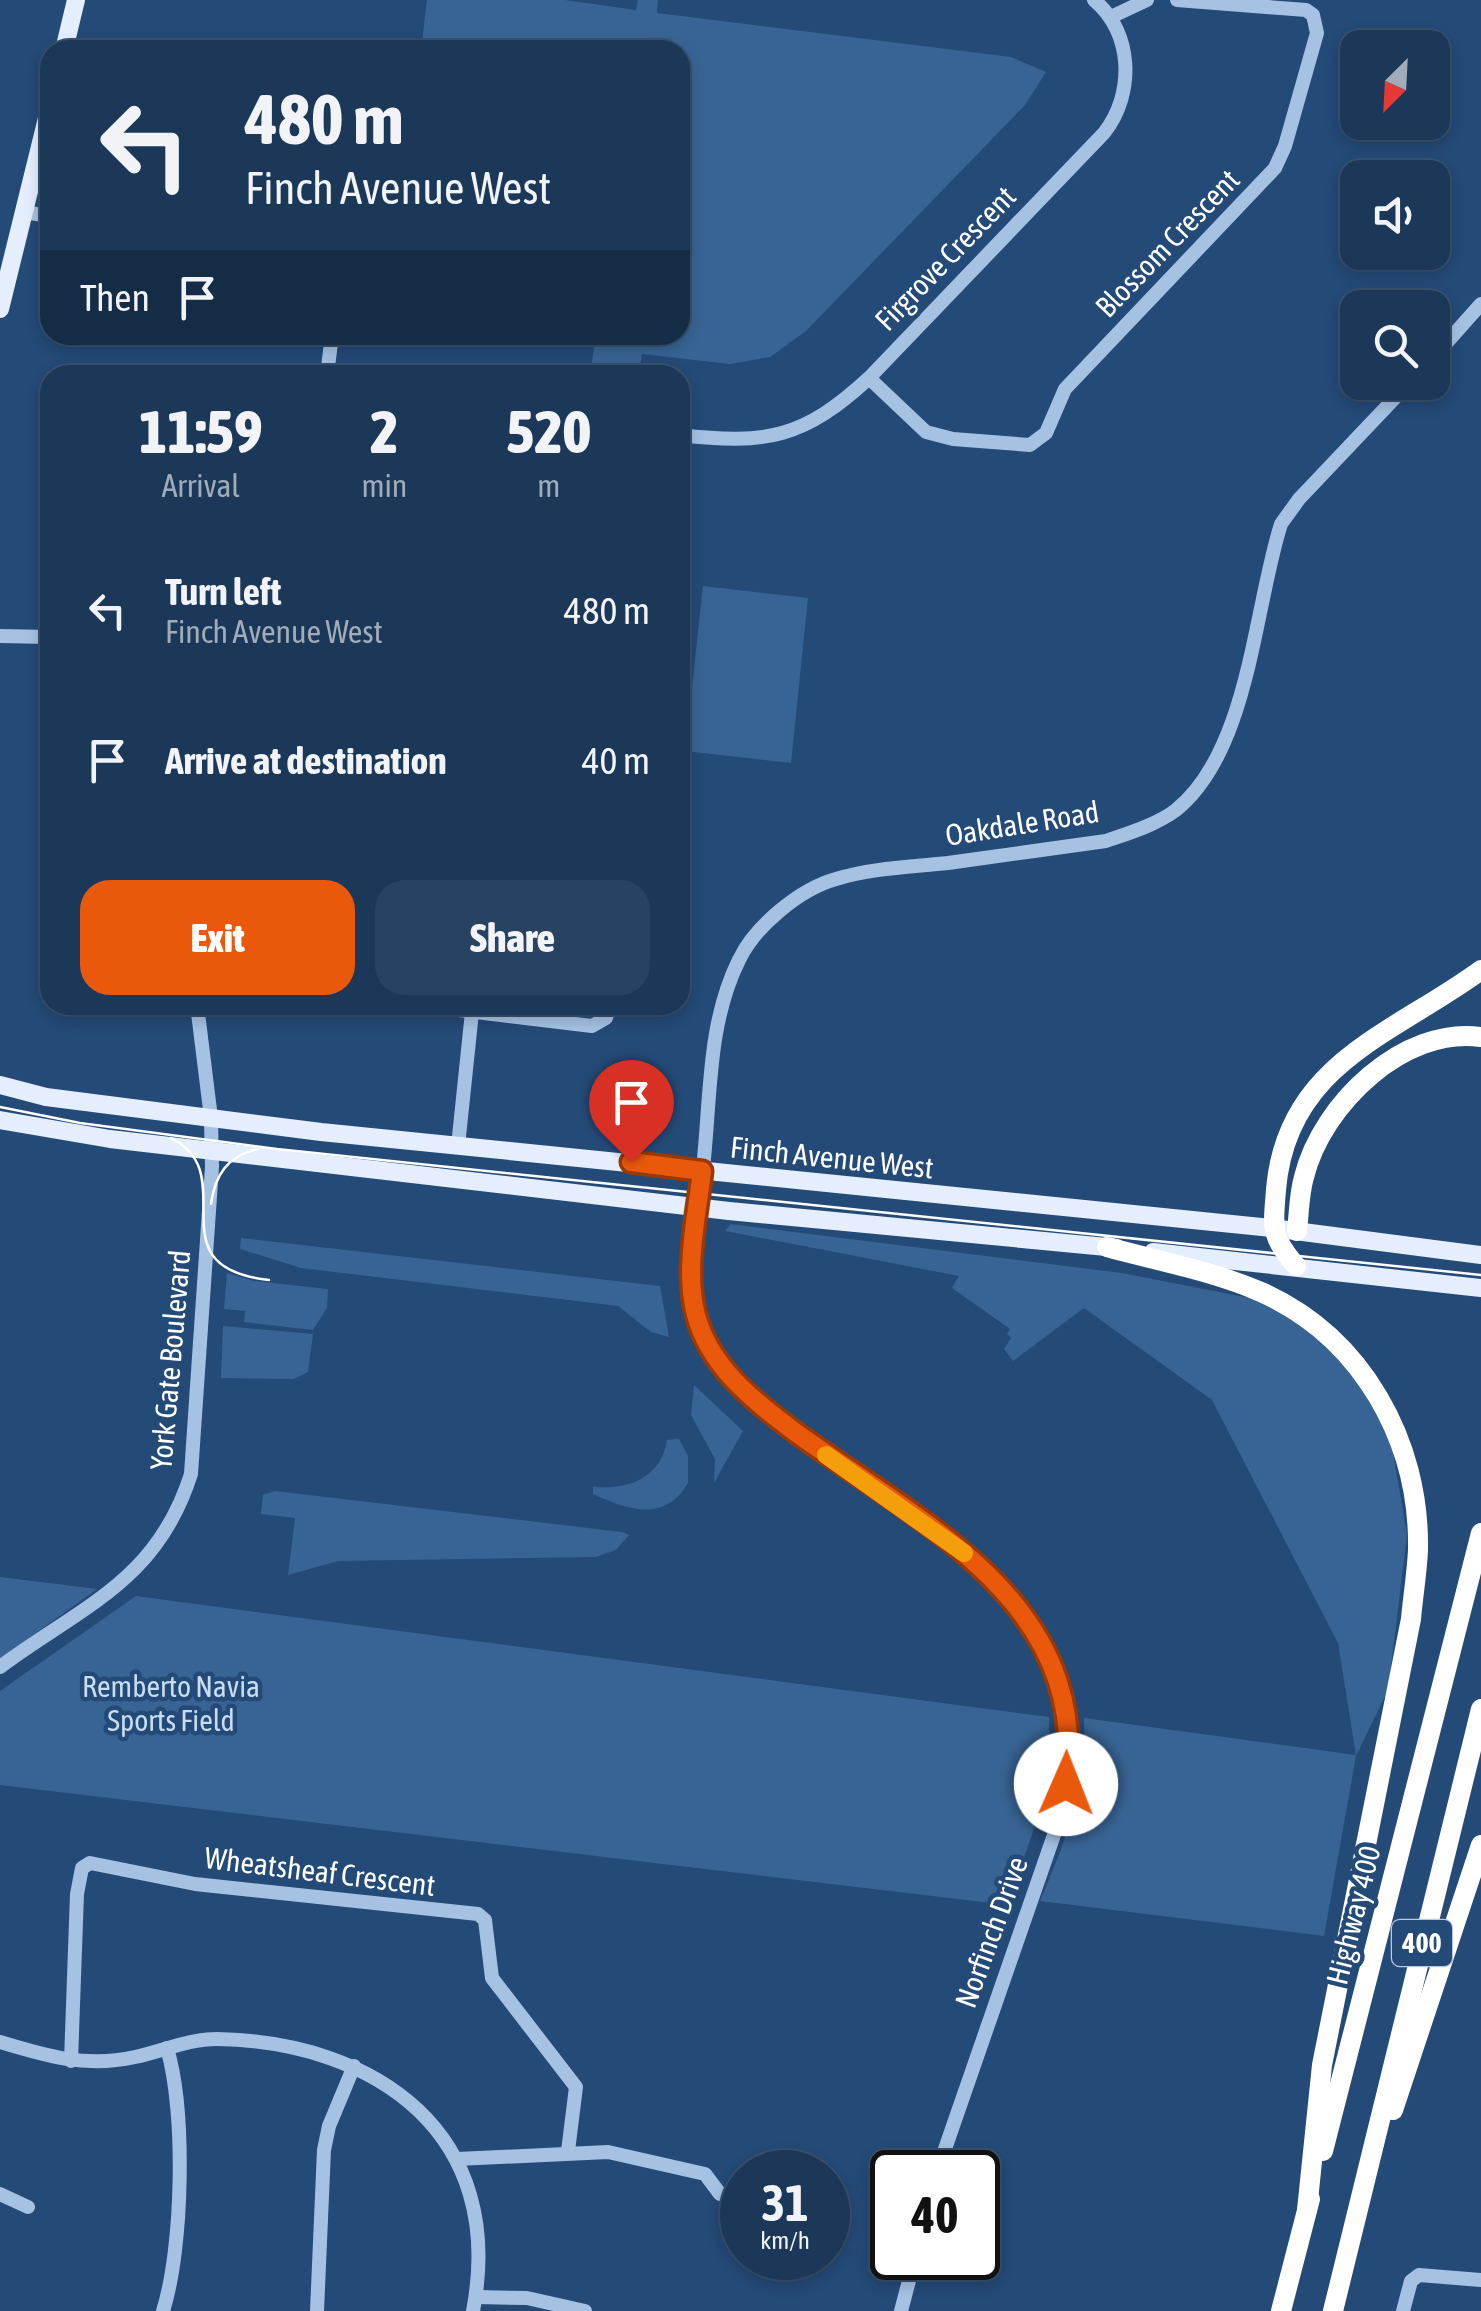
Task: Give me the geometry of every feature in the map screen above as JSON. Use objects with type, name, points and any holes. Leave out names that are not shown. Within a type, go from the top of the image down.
[{"type":"highway","points":[[1296,1266],[1278,1246],[1272,1228],[1278,1171],[1286,1140],[1331,1070],[1348,1054],[1481,970]]},
{"type":"highway","points":[[1298,1231],[1304,1176],[1317,1144],[1358,1089],[1424,1040],[1462,1035],[1481,1038]]},
{"type":"highway","points":[[1107,1247],[1256,1290],[1320,1326],[1356,1363],[1379,1396],[1407,1463],[1418,1548],[1410,1618],[1322,2066],[1307,2210]]},
{"type":"highway","name":"Highway 400","points":[[1281,2311],[1481,1533]]},
{"type":"highway","name":"400","points":[[1333,2311],[1481,1709]]},
{"type":"highway","points":[[1368,2178],[1414,2054],[1481,1845]]},
{"type":"main road","points":[[66,40],[76,0]]},
{"type":"main road","points":[[0,310],[40,145]]},
{"type":"main road","name":"Finch Avenue West","points":[[0,1085],[46,1097],[211,1118],[1272,1228],[1481,1255]]},
{"type":"main road","name":"Finch Avenue West","points":[[0,1120],[212,1151],[1481,1288]]},
{"type":"street","points":[[1094,0],[1112,16],[1147,0]]},
{"type":"street","name":"Blossom Crescent","points":[[869,378],[926,432],[971,441],[1030,445],[1046,433],[1065,389],[1274,168],[1285,146],[1317,34],[1313,14],[1306,10],[1176,0]]},
{"type":"street","name":"Firgrove Crescent","points":[[690,436],[737,441],[776,437],[824,416],[869,378],[1110,126],[1126,80],[1120,34],[1112,16]]},
{"type":"street","points":[[22,212],[40,215]]},
{"type":"street","points":[[1450,339],[1481,304]]},
{"type":"street","name":"Oakdale Road","points":[[698,1206],[713,1042],[739,958],[778,911],[833,879],[1106,840],[1140,830],[1176,810],[1206,774],[1230,730],[1281,524],[1300,498],[1393,400]]},
{"type":"street","points":[[0,636],[40,637]]},
{"type":"street","name":"York Gate Boulevard","points":[[0,1668],[129,1578],[161,1541],[180,1506],[191,1474],[212,1151],[197,1015]]},
{"type":"street","points":[[458,1146],[472,1015]]},
{"type":"street","points":[[498,1015],[592,1026],[607,1015]]},
{"type":"street","name":"Norfinch Drive","points":[[698,1206],[696,1314],[710,1348],[733,1381],[984,1568],[1043,1642],[1064,1700],[1070,1760],[1063,1808],[946,2150]]},
{"type":"street","name":"Wheatsheaf Crescent","points":[[71,2061],[76,1894],[82,1868],[90,1863],[195,1884],[478,1914],[485,1920],[492,1978],[536,2038],[572,2076],[576,2102],[568,2151]]},
{"type":"street","points":[[0,2042],[71,2061],[101,2063],[185,2042],[232,2040],[322,2054],[354,2066],[412,2100],[458,2159],[475,2224],[474,2304],[527,2298],[585,2311]]},
{"type":"street","points":[[163,2311],[174,2260],[178,2117],[166,2048]]},
{"type":"street","points":[[318,2311],[324,2150],[328,2126],[354,2066]]},
{"type":"street","points":[[458,2159],[568,2151],[628,2154],[704,2174],[720,2194]]},
{"type":"street","points":[[0,2194],[28,2206]]},
{"type":"street","points":[[1403,2311],[1414,2278],[1481,2280]]},
{"type":"street","points":[[901,2311],[909,2280]]},
{"type":"green space","points":[[427,0],[565,0],[636,10],[638,0],[658,0],[657,13],[1011,57],[1046,72],[1025,105],[806,331],[770,357],[730,364],[642,354],[640,365],[592,365],[594,345],[690,345],[690,40],[422,40]]},
{"type":"green space","points":[[703,586],[808,598],[791,763],[690,752],[690,705]]},
{"type":"green space","points":[[731,1224],[1122,1273],[1255,1299],[1305,1326],[1352,1370],[1391,1441],[1407,1535],[1388,1690],[1356,1756],[1324,1936],[1040,1901],[1079,1790],[1084,1718],[1356,1755],[1338,1643],[1212,1400],[1084,1308],[1013,1361],[1004,1349],[1011,1338],[1007,1334],[1010,1329],[952,1288],[959,1276],[725,1231]]},
{"type":"green space","points":[[241,1238],[660,1286],[669,1337],[651,1332],[618,1306],[301,1268],[240,1249]]},
{"type":"green space","points":[[227,1273],[254,1281],[328,1289],[327,1308],[313,1330],[244,1322],[245,1311],[224,1309]]},
{"type":"green space","points":[[223,1326],[313,1334],[308,1372],[294,1379],[221,1378]]},
{"type":"green space","points":[[694,1385],[743,1431],[714,1483],[715,1459],[691,1415]]},
{"type":"green space","points":[[679,1439],[688,1456],[688,1483],[668,1504],[645,1510],[593,1494],[593,1487],[619,1486],[641,1479],[658,1464],[667,1440]]},
{"type":"green space","points":[[275,1491],[629,1535],[616,1550],[596,1557],[338,1561],[288,1575],[295,1518],[261,1514],[263,1495]]},
{"type":"green space","points":[[0,1577],[97,1589],[0,1659]]},
{"type":"green space","name":"Remberto Navia Sports Field","points":[[136,1596],[1049,1717],[1050,1781],[1008,1905],[0,1785],[0,1691]]},
{"type":"tram line","points":[[0,1107],[80,1123],[277,1149],[1481,1275]]},
{"type":"tram line","points":[[171,1138],[192,1154],[201,1174],[206,1239],[214,1258],[234,1272],[269,1280]]},
{"type":"tram line","points":[[211,1204],[225,1168],[239,1156],[258,1149]]},
{"type":"slow traffic","points":[[826,1455],[964,1553]]},
{"type":"route","points":[[631,1162],[702,1171],[694,1242],[696,1314],[710,1348],[733,1381],[984,1568],[1016,1603],[1043,1642],[1064,1700],[1070,1760],[1066,1784]]}]
